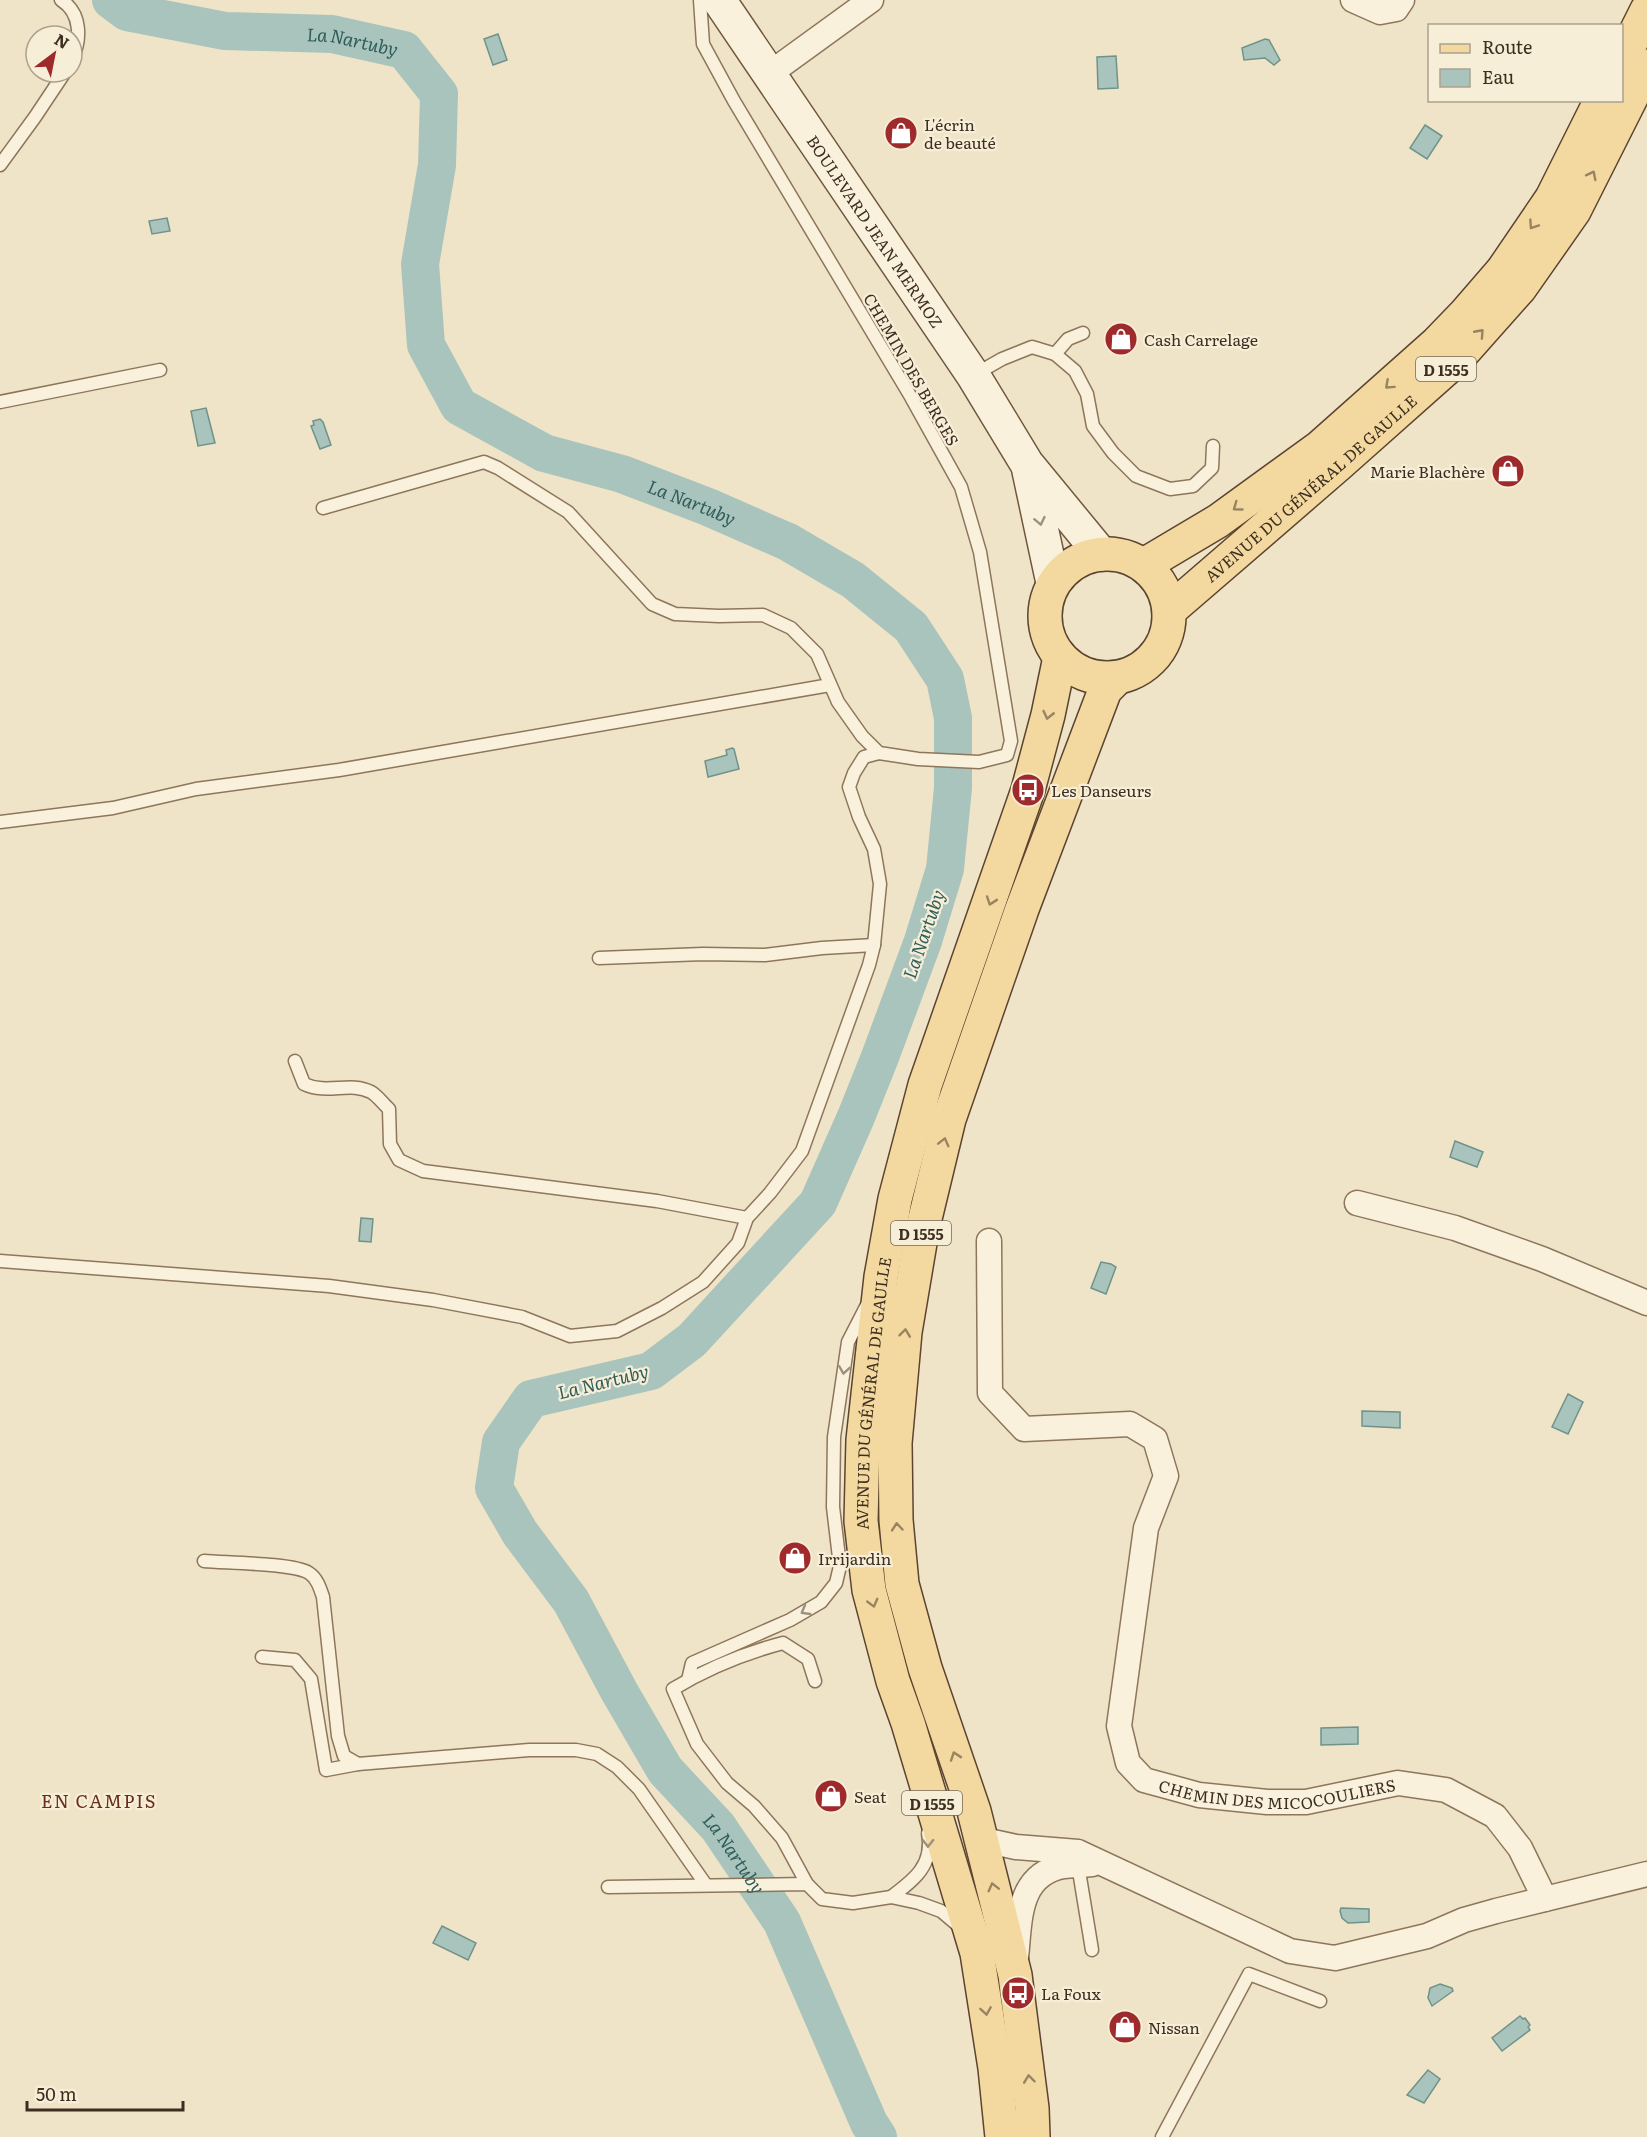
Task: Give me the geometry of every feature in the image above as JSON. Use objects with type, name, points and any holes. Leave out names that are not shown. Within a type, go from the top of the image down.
[{"type":"main road","name":"BOULEVARD JEAN MERMOZ","points":[[719,0],[973,375],[1027,464],[1101,554]]},
{"type":"main road","points":[[1623,58],[1647,10]]},
{"type":"main road","name":"AVENUE DU GÉNÉRAL DE GAULLE","points":[[1170,610],[1456,360],[1520,288],[1574,211],[1647,66]]},
{"type":"main road","name":"AVENUE DU GÉNÉRAL DE GAULLE","points":[[1144,566],[1218,521],[1320,447],[1437,343],[1503,270],[1552,198],[1600,102]]},
{"type":"main road","name":"BOULEVARD JEAN MERMOZ","points":[[1027,464],[1053,583]]},
{"type":"main road","points":[[1101,554],[1116,554],[1131,558],[1144,566],[1157,578],[1170,610],[1169,628],[1157,654],[1135,672],[1117,678],[1096,678],[1076,671],[1060,657],[1049,641],[1045,621],[1046,602],[1053,583],[1066,569],[1082,558],[1101,554]]},
{"type":"main road","name":"AVENUE DU GÉNÉRAL DE GAULLE","points":[[1002,2137],[995,2068],[977,1953],[908,1723],[893,1681],[869,1590],[861,1521],[863,1440],[881,1277],[896,1199],[925,1085],[1028,789],[1048,715],[1060,657]]},
{"type":"main road","name":"AVENUE DU GÉNÉRAL DE GAULLE","points":[[1033,2137],[1032,2108],[1014,1975],[974,1811],[925,1668],[902,1584],[896,1520],[895,1443],[905,1332],[922,1230],[949,1119],[1063,797],[1105,690],[1117,678]]},
{"type":"street","points":[[1353,0],[1380,12],[1396,9],[1402,0]]},
{"type":"street","points":[[769,74],[868,1]]},
{"type":"street","points":[[1358,1203],[1455,1228],[1542,1258],[1647,1303]]},
{"type":"street","name":"CHEMIN DES MICOCOULIERS","points":[[988,1241],[990,1393],[1024,1429],[1130,1424],[1155,1439],[1167,1476],[1146,1528],[1119,1726],[1128,1763],[1144,1780],[1199,1795],[1267,1802],[1306,1802],[1398,1783],[1446,1790],[1495,1816],[1520,1848],[1545,1899]]},
{"type":"street","points":[[981,1837],[1016,1847],[1078,1852],[1090,1864],[1290,1951],[1335,1958],[1427,1936],[1464,1920],[1647,1874]]},
{"type":"street","points":[[1014,1975],[1021,1907],[1034,1882],[1046,1873],[1062,1866],[1090,1864]]},
{"type":"lane","points":[[61,0],[67,3],[77,24]]},
{"type":"lane","name":"CHEMIN DES BERGES","points":[[700,0],[703,44],[728,91],[911,397],[961,487],[980,552],[1011,741],[1007,755],[979,762],[918,759],[879,753]]},
{"type":"lane","points":[[0,165],[57,84]]},
{"type":"lane","points":[[1055,354],[1068,339],[1083,333]]},
{"type":"lane","points":[[973,375],[1002,359],[1032,347],[1055,354],[1075,371],[1087,394],[1094,426],[1113,453],[1136,476],[1170,489],[1193,486],[1212,468],[1213,446]]},
{"type":"lane","points":[[0,402],[160,370]]},
{"type":"lane","points":[[323,508],[484,462],[498,468],[568,512],[652,604],[675,614],[763,615],[791,628],[817,654],[838,702],[862,736],[879,753]]},
{"type":"lane","points":[[0,822],[113,808],[196,789],[339,770],[830,685]]},
{"type":"lane","points":[[0,1261],[329,1286],[433,1300],[522,1317],[570,1336],[617,1331],[662,1308],[703,1282],[738,1243],[747,1218],[770,1193],[802,1151],[869,965],[874,945],[880,884],[874,849],[859,817],[849,787],[864,757],[879,753]]},
{"type":"lane","points":[[599,958],[703,954],[765,955],[874,945]]},
{"type":"lane","points":[[295,1061],[304,1084],[316,1089],[360,1088],[373,1093],[389,1109],[390,1144],[399,1160],[423,1172],[657,1201],[747,1218]]},
{"type":"lane","points":[[687,1680],[692,1663],[790,1620],[820,1602],[836,1583],[840,1566],[832,1507],[834,1437],[848,1342],[881,1277]]},
{"type":"lane","points":[[204,1561],[291,1568],[309,1573],[319,1584],[323,1597],[338,1736],[344,1756],[358,1764]]},
{"type":"lane","points":[[815,1681],[808,1659],[783,1643],[757,1650],[687,1680],[673,1689],[697,1744],[727,1783],[754,1806],[782,1838],[807,1884],[822,1899],[853,1903],[891,1897],[919,1903],[941,1911],[960,1927],[977,1953]]},
{"type":"lane","points":[[262,1657],[295,1660],[311,1680],[327,1770],[358,1764],[529,1750],[576,1750],[597,1754],[617,1767],[639,1789],[706,1885]]},
{"type":"lane","points":[[891,1897],[911,1882],[924,1868],[930,1844],[908,1723]]},
{"type":"lane","points":[[1090,1864],[1092,1950]]},
{"type":"lane","points":[[608,1887],[807,1884]]},
{"type":"lane","points":[[1162,2137],[1249,1974],[1320,2001]]},
{"type":"water","points":[[498,34],[507,60],[493,65],[484,39]]},
{"type":"water","points":[[1265,39],[1269,40],[1280,60],[1274,65],[1265,58],[1244,60],[1242,48]]},
{"type":"water","points":[[1116,56],[1118,88],[1098,89],[1097,57]]},
{"type":"water","points":[[1425,125],[1442,136],[1427,159],[1410,148]]},
{"type":"water","points":[[167,218],[170,231],[152,234],[149,221]]},
{"type":"water","points":[[206,408],[215,443],[198,446],[191,411]]},
{"type":"water","points":[[320,419],[331,445],[320,449],[311,426],[314,425],[313,421]]},
{"type":"water","points":[[732,748],[739,769],[708,777],[705,761],[727,755],[726,750]]},
{"type":"water","points":[[1455,1141],[1483,1152],[1477,1167],[1450,1157]]},
{"type":"water","points":[[361,1218],[373,1219],[371,1242],[359,1241]]},
{"type":"water","points":[[1101,1262],[1116,1267],[1106,1294],[1091,1288]]},
{"type":"water","points":[[1568,1394],[1583,1402],[1568,1434],[1552,1427]]},
{"type":"water","points":[[1362,1411],[1400,1412],[1400,1428],[1362,1426]]},
{"type":"water","points":[[1358,1727],[1358,1744],[1321,1745],[1321,1728]]},
{"type":"water","points":[[1341,1908],[1369,1909],[1369,1922],[1348,1923],[1342,1918]]},
{"type":"water","points":[[442,1926],[476,1943],[468,1960],[433,1943]]},
{"type":"water","points":[[1440,1984],[1452,1988],[1453,1991],[1432,2006],[1428,1998],[1430,1988]]},
{"type":"water","points":[[1520,2016],[1525,2018],[1530,2025],[1528,2027],[1530,2030],[1502,2051],[1492,2038]]},
{"type":"water","points":[[1428,2070],[1440,2079],[1424,2103],[1407,2095]]},
{"type":"waterway","name":"La Nartuby","points":[[111,0],[127,12],[225,31],[332,34],[404,50],[439,94],[437,165],[420,264],[426,345],[459,406],[544,453],[622,474],[708,507],[788,542],[853,580],[911,627],[945,679],[953,718],[953,788],[945,869],[923,941],[880,1057],[818,1203],[692,1340],[651,1371],[531,1399],[501,1442],[494,1488],[520,1533],[571,1601],[665,1770],[718,1827],[782,1922],[869,2123],[878,2137]]},
{"type":"place","name":"L'écrin de beauté","points":[[901,133]]},
{"type":"place","name":"Cash Carrelage","points":[[1121,339]]},
{"type":"place","name":"Marie Blachère","points":[[1508,471]]},
{"type":"place","name":"Les Danseurs","points":[[1028,790]]},
{"type":"place","name":"Irrijardin","points":[[795,1558]]},
{"type":"place","name":"Seat","points":[[831,1796]]},
{"type":"place","name":"La Foux","points":[[1018,1993]]},
{"type":"place","name":"Nissan","points":[[1125,2027]]},
{"type":"district","name":"EN CAMPIS","points":[[99,1800]]}]
